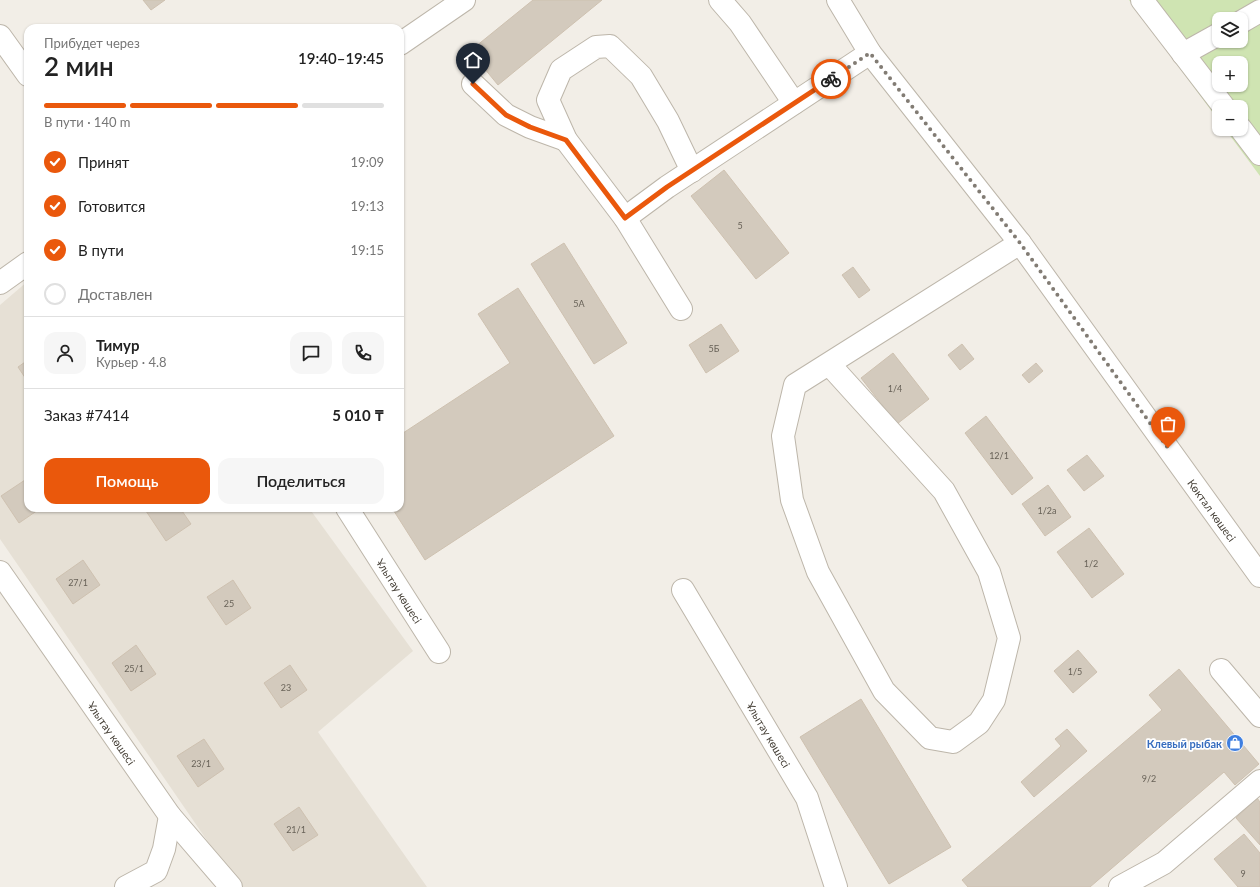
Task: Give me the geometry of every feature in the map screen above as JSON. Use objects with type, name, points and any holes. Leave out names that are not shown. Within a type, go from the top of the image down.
[{"type":"street","points":[[404,41],[464,0]]},
{"type":"street","points":[[720,0],[740,23],[794,103]]},
{"type":"street","name":"Көктал көшесі","points":[[838,0],[870,53],[1020,243],[1260,576]]},
{"type":"street","points":[[1142,0],[1219,100]]},
{"type":"street","points":[[1248,18],[1260,11]]},
{"type":"street","points":[[0,36],[24,69]]},
{"type":"street","points":[[1183,54],[1212,38]]},
{"type":"street","points":[[681,309],[625,218],[566,140],[548,100],[561,70],[596,47],[610,46],[641,76],[668,121],[692,171]]},
{"type":"street","points":[[625,218],[692,171],[870,53]]},
{"type":"street","points":[[473,84],[506,115],[530,127],[566,140]]},
{"type":"street","points":[[1246,136],[1260,154]]},
{"type":"street","points":[[830,364],[944,491],[989,572],[1009,638],[994,700],[979,723],[953,742],[930,738],[884,691],[818,572],[792,500],[783,436],[795,385],[1020,243]]},
{"type":"street","points":[[0,283],[24,266]]},
{"type":"street","name":"Ұлытау көшесі","points":[[350,512],[439,652]]},
{"type":"street","name":"Ұлытау көшесі","points":[[0,572],[170,816],[231,887]]},
{"type":"street","name":"Ұлытау көшесі","points":[[683,590],[807,798],[836,887]]},
{"type":"street","points":[[1221,670],[1260,716]]},
{"type":"street","points":[[1120,887],[1164,863],[1260,781]]},
{"type":"street","points":[[126,887],[156,872],[164,849],[170,816]]},
{"type":"shaded area","points":[[24,284],[24,512],[312,512],[413,651],[318,732],[427,887],[239,887],[0,539],[0,305]]},
{"type":"green space","points":[[1129,0],[1260,0],[1260,176],[1230,136],[1248,136],[1248,100],[1212,100],[1212,112]]},
{"type":"building","points":[[143,0],[165,0],[151,10]]},
{"type":"building","points":[[533,0],[602,0],[498,85],[470,51]]},
{"type":"building","points":[[724,170],[789,253],[756,279],[691,196]]},
{"type":"building","points":[[564,243],[627,343],[594,364],[531,264]]},
{"type":"building","points":[[853,267],[870,290],[859,298],[842,275]]},
{"type":"building","points":[[518,288],[614,436],[425,560],[395,512],[404,512],[404,432],[510,363],[478,314]]},
{"type":"building","points":[[721,324],[739,351],[706,373],[689,345]]},
{"type":"building","points":[[962,344],[974,359],[960,370],[948,355]]},
{"type":"building","points":[[893,353],[929,399],[897,424],[861,378]]},
{"type":"building","points":[[24,363],[24,376],[18,367]]},
{"type":"building","points":[[1036,363],[1043,371],[1029,383],[1022,375]]},
{"type":"building","points":[[986,416],[1033,478],[1012,495],[965,433]]},
{"type":"building","points":[[1087,455],[1104,476],[1084,491],[1067,470]]},
{"type":"building","points":[[24,481],[24,512],[35,512],[19,523],[1,496]]},
{"type":"building","points":[[1048,485],[1071,517],[1045,536],[1022,504]]},
{"type":"building","points":[[147,512],[183,512],[191,524],[166,541]]},
{"type":"building","points":[[1089,528],[1124,574],[1092,598],[1057,552]]},
{"type":"building","points":[[83,560],[100,585],[73,604],[56,579]]},
{"type":"building","points":[[233,580],[251,608],[226,625],[207,597]]},
{"type":"building","points":[[136,645],[156,674],[131,691],[112,663]]},
{"type":"building","points":[[1078,650],[1097,672],[1073,693],[1054,671]]},
{"type":"building","points":[[290,665],[307,690],[281,708],[264,683]]},
{"type":"building","points":[[1179,669],[1259,764],[1235,785],[1224,772],[1090,887],[968,887],[962,880],[1162,710],[1149,695]]},
{"type":"building","points":[[861,699],[951,847],[889,884],[800,737]]},
{"type":"building","points":[[1067,729],[1087,751],[1034,797],[1021,782],[1061,746],[1055,739]]},
{"type":"building","points":[[204,739],[224,769],[198,787],[177,756]]},
{"type":"building","points":[[1257,798],[1260,802],[1260,845],[1236,818]]},
{"type":"building","points":[[299,807],[318,835],[293,851],[274,824]]},
{"type":"building","points":[[1244,834],[1260,853],[1260,887],[1238,887],[1214,859]]},
{"type":"way so far","points":[[831,79],[870,53],[1020,243],[1168,448]]},
{"type":"place","name":"Клевый рыбак","points":[[1235,743]]},
{"type":"route","points":[[473,84],[506,115],[530,127],[566,140],[625,218],[667,187],[831,79]]}]
